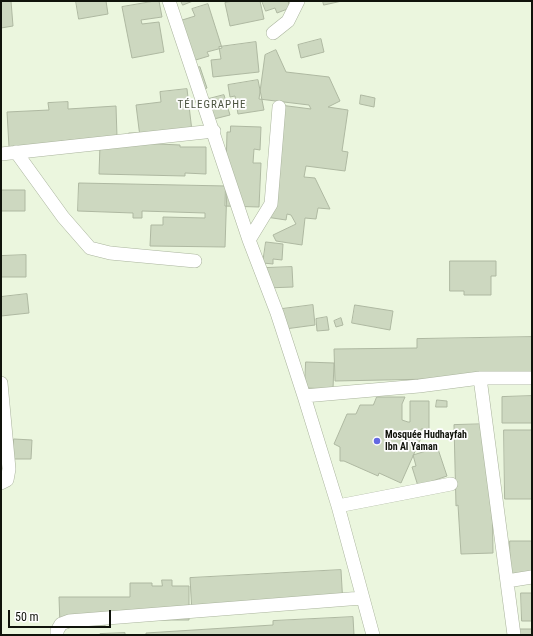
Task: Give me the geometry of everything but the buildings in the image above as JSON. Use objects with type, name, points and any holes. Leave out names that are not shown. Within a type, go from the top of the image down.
[{"type":"street","points":[[169,1],[214,131],[249,240],[277,313],[304,396],[338,506],[373,635]]},
{"type":"street","points":[[273,33],[288,21],[298,1]]},
{"type":"street","points":[[249,240],[271,204],[280,107]]},
{"type":"street","points":[[1,154],[214,131]]},
{"type":"street","points":[[16,152],[63,217],[90,248],[110,253],[195,261]]},
{"type":"street","points":[[304,396],[420,386],[480,378],[532,378]]},
{"type":"street","points":[[480,378],[514,635]]},
{"type":"street","points":[[1,383],[9,469],[7,480],[1,483]]},
{"type":"street","points":[[338,506],[451,484]]},
{"type":"street","points":[[507,581],[532,577]]},
{"type":"street","points":[[57,635],[57,631],[61,624],[69,621],[362,598]]},
{"type":"place","name":"Mosquée Hudhayfah Ibn Al Yaman","points":[[377,441]]},
{"type":"district","name":"TÉLEGRAPHE","points":[[212,105]]}]
